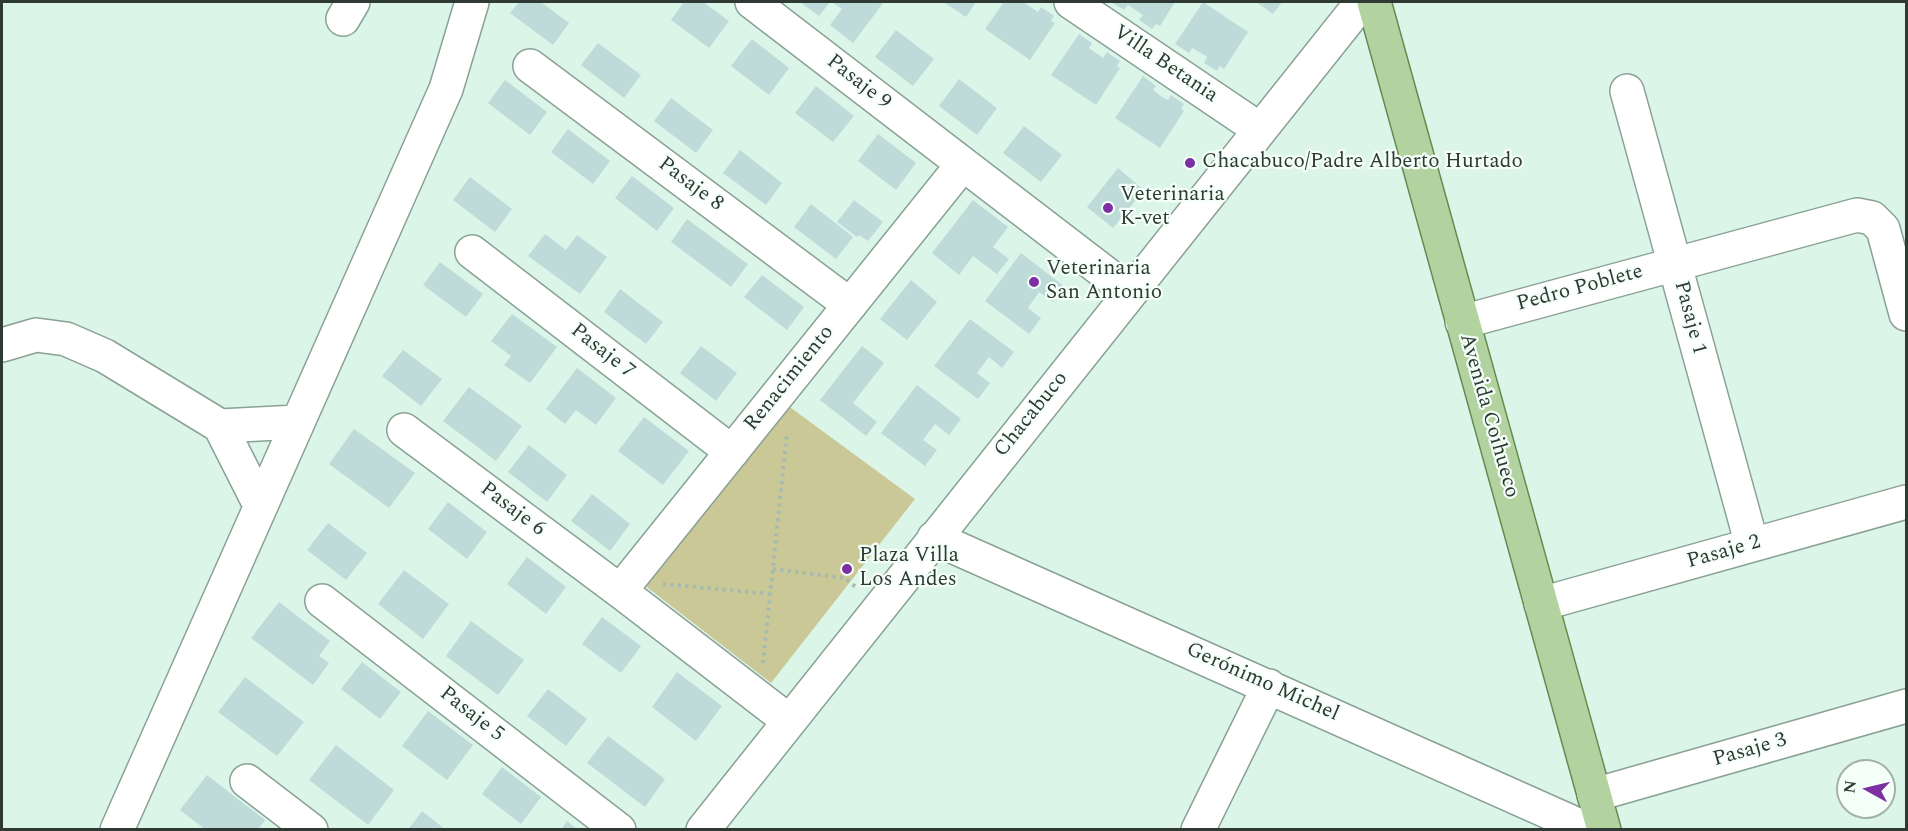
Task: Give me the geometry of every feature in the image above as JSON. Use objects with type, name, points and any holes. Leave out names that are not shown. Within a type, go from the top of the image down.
[{"type":"main road","name":"Avenida Coihueco","points":[[1374,2],[1604,830]]},
{"type":"street","points":[[117,830],[446,89],[472,2]]},
{"type":"street","name":"Pasaje 9","points":[[752,2],[963,164]]},
{"type":"street","name":"Villa Betania","points":[[1071,2],[1259,129]]},
{"type":"street","name":"Chacabuco","points":[[703,830],[1362,2]]},
{"type":"street","name":"Pasaje 8","points":[[530,66],[850,305]]},
{"type":"street","name":"Pasaje 1","points":[[1627,91],[1752,545]]},
{"type":"street","points":[[963,164],[1130,292]]},
{"type":"street","name":"Renacimiento","points":[[624,586],[963,164]]},
{"type":"street","name":"Pedro Poblete","points":[[1462,322],[1857,214],[1872,218],[1879,223],[1887,236],[1906,314]]},
{"type":"street","name":"Pasaje 7","points":[[472,252],[732,452]]},
{"type":"street","points":[[2,345],[36,334],[66,339],[105,356],[220,426],[260,505]]},
{"type":"street","points":[[220,426],[297,422]]},
{"type":"street","name":"Pasaje 6","points":[[404,429],[624,586]]},
{"type":"street","name":"Pasaje 2","points":[[1541,604],[1906,502]]},
{"type":"street","name":"Gerónimo Michel","points":[[934,538],[1590,830]]},
{"type":"street","points":[[624,586],[789,721]]},
{"type":"street","name":"Pasaje 5","points":[[322,601],[619,830]]},
{"type":"street","points":[[1198,830],[1269,686]]},
{"type":"street","name":"Pasaje 3","points":[[1594,795],[1906,706]]},
{"type":"street","points":[[247,781],[311,830]]},
{"type":"path","points":[[759,697],[789,420]]},
{"type":"path","points":[[773,569],[845,578],[880,607]]},
{"type":"path","points":[[624,586],[770,594]]},
{"type":"shaded area","points":[[783,402],[915,499],[771,683],[639,581]]},
{"type":"building","points":[[519,2],[541,2],[569,23],[553,45],[510,13]]},
{"type":"building","points":[[684,2],[703,2],[729,21],[709,48],[671,20]]},
{"type":"building","points":[[800,2],[830,2],[819,16]]},
{"type":"building","points":[[832,2],[884,2],[853,43],[830,25],[842,9]]},
{"type":"building","points":[[943,2],[976,2],[966,17]]},
{"type":"building","points":[[1004,2],[1023,2],[1038,12],[1041,7],[1054,16],[1051,21],[1055,23],[1030,60],[985,29]]},
{"type":"building","points":[[1111,2],[1175,2],[1160,26],[1156,24],[1152,29],[1139,20],[1143,15],[1128,5],[1124,10]]},
{"type":"building","points":[[1203,2],[1248,32],[1224,69],[1220,66],[1217,71],[1204,63],[1207,57],[1201,53],[1192,48],[1189,53],[1175,44]]},
{"type":"building","points":[[1256,2],[1282,2],[1273,14]]},
{"type":"building","points":[[896,30],[934,59],[913,86],[875,57]]},
{"type":"building","points":[[1079,34],[1092,43],[1089,48],[1103,58],[1107,52],[1120,61],[1117,66],[1120,68],[1096,105],[1051,75]]},
{"type":"building","points":[[752,39],[789,68],[769,95],[731,66]]},
{"type":"building","points":[[598,43],[641,75],[624,98],[581,65]]},
{"type":"building","points":[[1143,76],[1156,86],[1153,90],[1162,97],[1168,100],[1171,95],[1184,104],[1181,109],[1184,111],[1160,148],[1115,118]]},
{"type":"building","points":[[959,79],[997,108],[977,135],[939,106]]},
{"type":"building","points":[[505,80],[547,112],[530,135],[488,103]]},
{"type":"building","points":[[816,86],[854,116],[833,142],[795,113]]},
{"type":"building","points":[[671,98],[713,130],[696,153],[654,121]]},
{"type":"building","points":[[1024,126],[1062,155],[1041,182],[1003,153]]},
{"type":"building","points":[[568,129],[610,161],[593,184],[551,152]]},
{"type":"building","points":[[878,134],[916,163],[896,190],[858,161]]},
{"type":"building","points":[[740,150],[782,183],[766,205],[723,173]]},
{"type":"building","points":[[1118,168],[1144,190],[1113,228],[1087,207]]},
{"type":"building","points":[[632,176],[674,208],[657,231],[615,198]]},
{"type":"building","points":[[470,177],[512,209],[495,232],[453,200]]},
{"type":"building","points":[[854,200],[883,222],[868,241],[859,235],[857,237],[837,222]]},
{"type":"building","points":[[973,200],[1008,227],[993,247],[1009,259],[997,274],[973,256],[959,275],[932,253]]},
{"type":"building","points":[[811,204],[853,237],[836,259],[794,227]]},
{"type":"building","points":[[687,219],[748,264],[731,287],[671,242]]},
{"type":"building","points":[[545,234],[566,250],[577,235],[607,257],[580,294],[528,256]]},
{"type":"building","points":[[1021,253],[1065,287],[1053,302],[1039,292],[1028,308],[1041,318],[1029,334],[985,301]]},
{"type":"building","points":[[440,262],[483,294],[466,317],[423,285]]},
{"type":"building","points":[[762,275],[804,307],[787,330],[744,297]]},
{"type":"building","points":[[911,280],[937,302],[907,340],[880,319]]},
{"type":"building","points":[[620,289],[663,322],[646,344],[604,312]]},
{"type":"building","points":[[512,314],[557,347],[530,383],[504,365],[511,356],[491,341]]},
{"type":"building","points":[[970,319],[1014,352],[1002,368],[989,357],[977,373],[990,383],[978,399],[934,366]]},
{"type":"building","points":[[701,346],[737,373],[716,401],[680,373]]},
{"type":"building","points":[[862,346],[884,363],[853,403],[877,422],[866,436],[820,400]]},
{"type":"building","points":[[403,350],[442,379],[421,406],[382,376]]},
{"type":"building","points":[[577,368],[616,398],[596,425],[576,410],[565,424],[546,409]]},
{"type":"building","points":[[917,385],[961,419],[949,435],[935,424],[923,440],[937,450],[925,466],[881,433]]},
{"type":"building","points":[[469,387],[522,426],[496,461],[443,421]]},
{"type":"building","points":[[644,417],[689,451],[663,485],[618,451]]},
{"type":"building","points":[[354,429],[415,473],[389,508],[329,464]]},
{"type":"building","points":[[529,445],[567,475],[547,502],[508,472]]},
{"type":"building","points":[[592,494],[630,524],[610,551],[571,521]]},
{"type":"building","points":[[448,502],[487,532],[467,559],[428,529]]},
{"type":"building","points":[[328,523],[367,553],[346,580],[307,550]]},
{"type":"building","points":[[527,557],[566,587],[546,614],[507,584]]},
{"type":"building","points":[[404,570],[449,604],[423,639],[378,604]]},
{"type":"building","points":[[279,602],[330,641],[319,656],[329,663],[313,685],[251,638]]},
{"type":"building","points":[[602,617],[641,646],[621,673],[582,644]]},
{"type":"building","points":[[471,621],[524,660],[498,695],[446,656]]},
{"type":"building","points":[[362,662],[401,692],[380,719],[341,689]]},
{"type":"building","points":[[677,672],[722,706],[696,741],[652,707]]},
{"type":"building","points":[[245,677],[304,722],[277,756],[218,712]]},
{"type":"building","points":[[548,689],[587,719],[566,746],[527,716]]},
{"type":"building","points":[[428,711],[473,745],[447,780],[402,746]]},
{"type":"building","points":[[608,736],[665,779],[645,807],[587,763]]},
{"type":"building","points":[[336,745],[394,790],[368,825],[309,780]]},
{"type":"building","points":[[502,767],[541,797],[521,824],[482,794]]},
{"type":"building","points":[[207,775],[265,820],[258,830],[206,830],[180,810]]},
{"type":"building","points":[[422,811],[446,830],[408,830]]},
{"type":"building","points":[[567,821],[578,830],[561,830]]},
{"type":"place","name":"Chacabuco/Padre Alberto Hurtado","points":[[1190,163]]},
{"type":"place","name":"Veterinaria K-vet","points":[[1108,208]]},
{"type":"place","name":"Veterinaria San Antonio","points":[[1034,282]]},
{"type":"place","name":"Plaza Villa Los Andes","points":[[847,569]]}]
